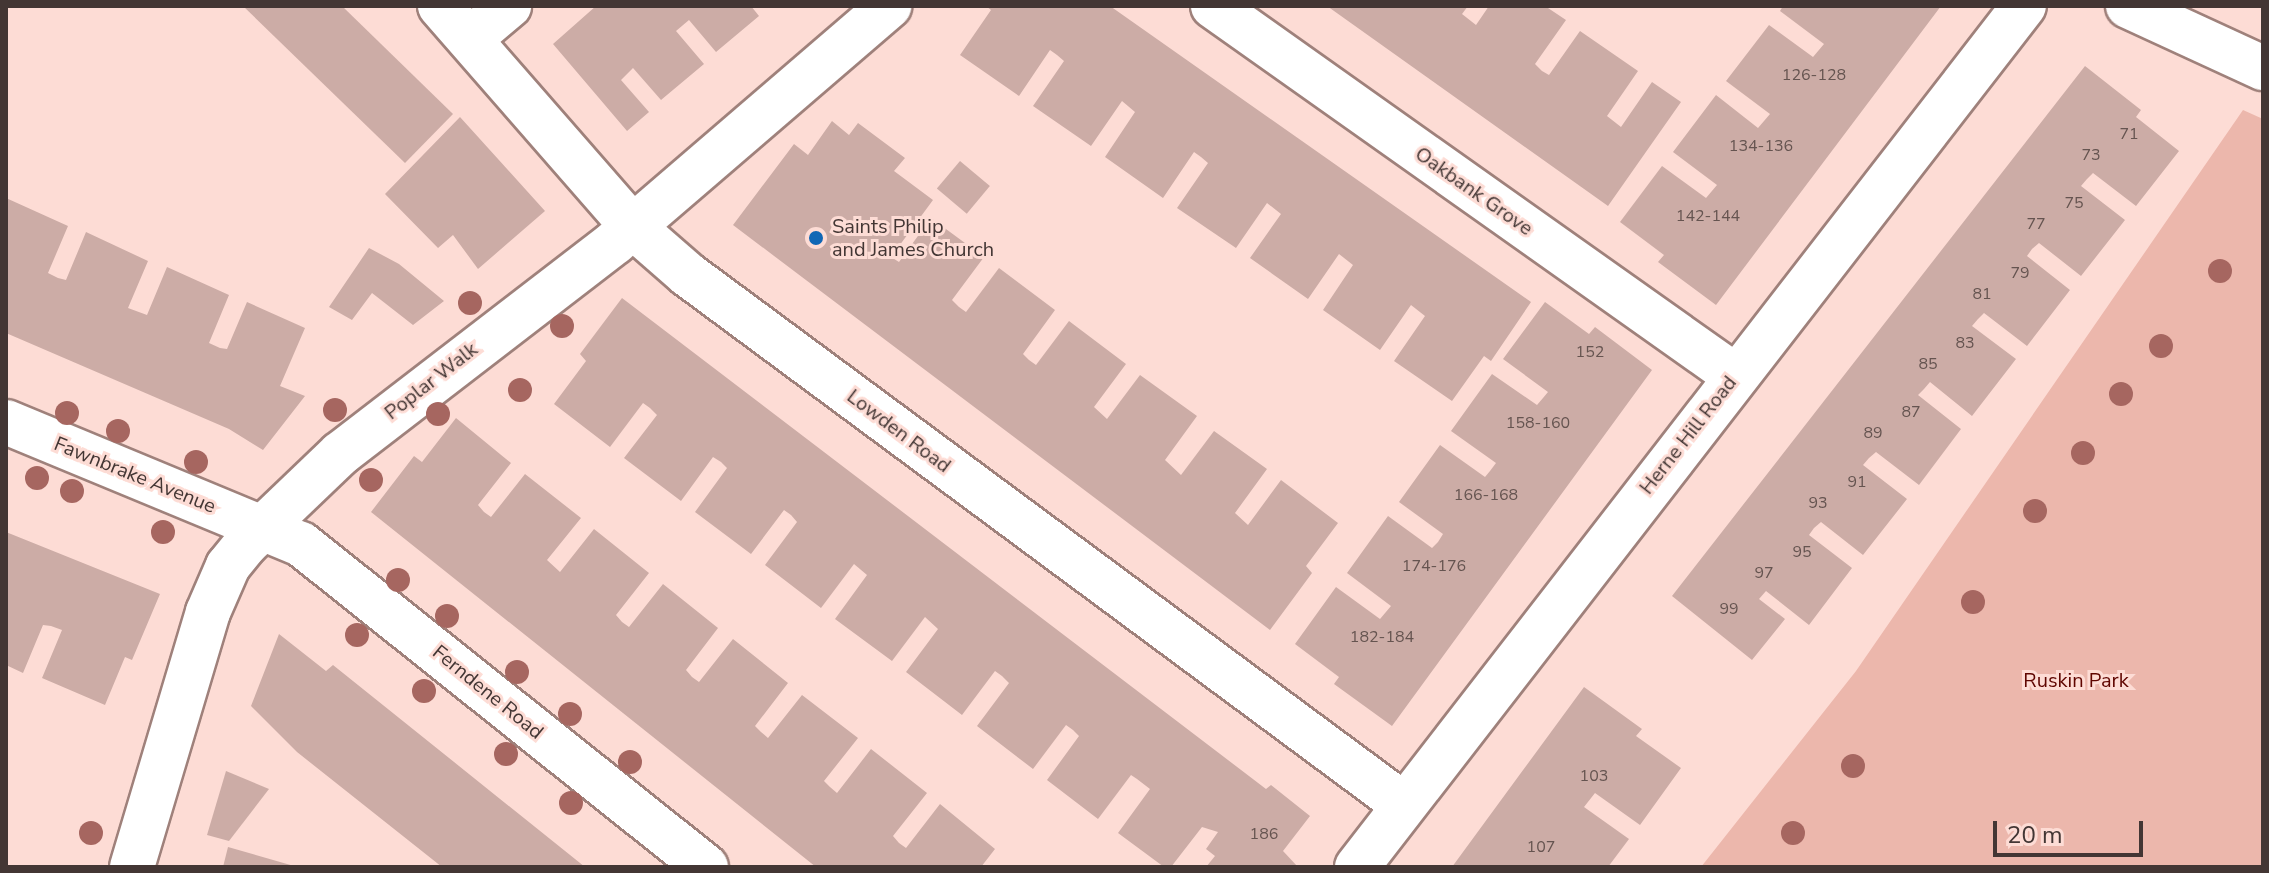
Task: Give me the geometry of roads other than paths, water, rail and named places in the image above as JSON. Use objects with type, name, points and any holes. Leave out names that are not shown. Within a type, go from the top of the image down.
[{"type":"street","name":"Lowden Road","points":[[440,6],[632,226],[687,274],[1404,805]]},
{"type":"street","points":[[471,38],[509,6]]},
{"type":"street","name":"Poplar Walk","points":[[132,867],[208,612],[228,566],[340,454],[632,226],[889,6]]},
{"type":"street","name":"Oakbank Grove","points":[[1213,6],[1734,375]]},
{"type":"street","name":"Herne Hill Road","points":[[1357,867],[1734,375],[2024,6]]},
{"type":"street","points":[[2128,6],[2263,68]]},
{"type":"street","name":"Fawnbrake Avenue","points":[[6,422],[264,529]]},
{"type":"street","name":"Ferndene Road","points":[[264,529],[301,544],[706,867]]},
{"type":"place","name":"Saints Philip and James Church","points":[[816,238]]},
{"type":"park label","name":"Ruskin Park","points":[[2076,680]]}]
